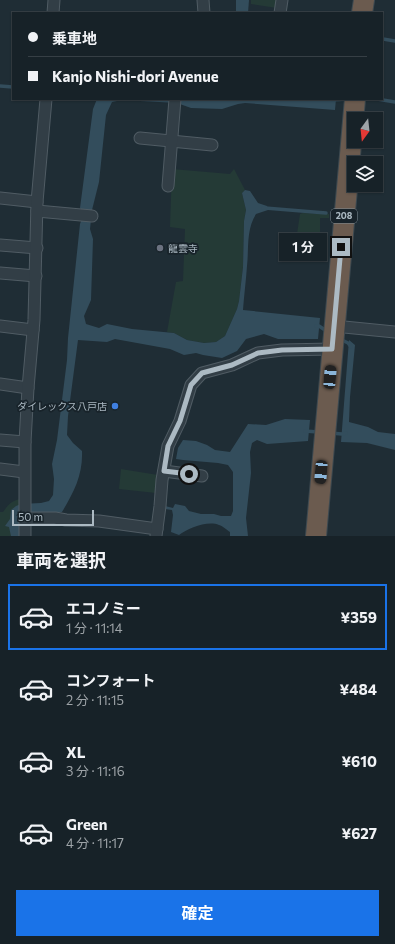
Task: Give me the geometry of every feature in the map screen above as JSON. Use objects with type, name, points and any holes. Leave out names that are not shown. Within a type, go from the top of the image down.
[{"type":"highway","points":[[362,12],[364,0]]},
{"type":"highway","name":"208","points":[[316,536],[354,102]]},
{"type":"street","points":[[53,12],[54,0]]},
{"type":"street","points":[[203,0],[204,12]]},
{"type":"street","points":[[280,12],[282,0]]},
{"type":"street","points":[[25,536],[24,442],[36,276],[37,206],[46,100]]},
{"type":"street","points":[[168,186],[175,102]]},
{"type":"street","points":[[140,138],[212,145]]},
{"type":"street","points":[[0,198],[79,215],[92,216]]},
{"type":"street","points":[[0,245],[36,248]]},
{"type":"street","points":[[0,273],[36,276]]},
{"type":"street","points":[[0,326],[33,330]]},
{"type":"street","points":[[25,517],[99,521],[156,532],[168,446],[180,421],[191,385],[202,373],[232,365],[258,353],[282,350],[333,336],[395,332]]},
{"type":"street","points":[[0,384],[28,388]]},
{"type":"street","points":[[0,440],[24,442]]},
{"type":"street","points":[[0,469],[24,472]]},
{"type":"street","points":[[164,471],[202,476]]},
{"type":"green space","points":[[251,0],[278,0],[277,8],[251,4]]},
{"type":"green space","points":[[172,169],[230,174],[234,169],[245,190],[242,193],[246,210],[244,221],[243,267],[239,301],[225,336],[216,342],[204,343],[187,340],[174,333],[167,332],[176,282],[183,281],[185,229],[170,227]]},
{"type":"green space","points":[[300,214],[329,214],[329,218],[320,218],[320,234],[297,234]]},
{"type":"green space","points":[[121,469],[158,475],[156,493],[119,489]]},
{"type":"green space","points":[[20,499],[22,536],[0,536],[0,512],[3,512],[12,502]]},
{"type":"water","points":[[236,0],[249,0],[248,12],[236,12]]},
{"type":"water","points":[[97,100],[122,100],[112,102],[106,115],[99,182],[92,210],[90,229],[93,239],[91,300],[84,316],[86,324],[99,328],[107,324],[132,329],[174,333],[187,340],[204,343],[216,342],[225,336],[239,301],[243,267],[244,221],[246,210],[242,193],[245,190],[250,191],[258,203],[267,206],[268,210],[256,214],[251,226],[248,239],[248,259],[243,310],[320,318],[318,339],[278,339],[264,334],[246,339],[237,351],[222,358],[196,353],[184,355],[170,349],[115,339],[107,342],[78,340],[67,435],[82,451],[81,468],[77,483],[62,512],[19,514],[21,536],[11,536],[9,527],[5,526],[10,519],[11,510],[21,504],[49,501],[53,495],[54,479],[52,464],[57,440],[67,360],[68,338],[82,216],[80,208],[93,109]]},
{"type":"water","points":[[122,100],[336,100],[335,110],[245,103],[222,109],[191,108],[177,103]]},
{"type":"water","points":[[349,340],[355,345],[349,422],[368,427],[378,432],[395,434],[395,450],[367,443],[341,442]]},
{"type":"water","points":[[285,419],[310,420],[308,441],[267,444],[257,440],[252,443],[250,452],[251,473],[246,518],[248,536],[230,536],[230,532],[222,526],[209,523],[188,530],[179,535],[171,532],[173,515],[172,510],[165,509],[165,506],[173,508],[175,504],[185,506],[189,511],[221,516],[231,516],[233,511],[233,472],[228,465],[176,459],[178,448],[183,440],[196,441],[215,450],[230,452],[248,424],[266,425]]},
{"type":"waterway","points":[[383,39],[395,41]]},
{"type":"waterway","points":[[0,86],[12,87]]},
{"type":"waterway","points":[[383,100],[395,102]]},
{"type":"waterway","points":[[263,208],[326,213]]},
{"type":"waterway","points":[[316,326],[319,326],[328,332]]},
{"type":"waterway","points":[[340,339],[348,343],[351,347]]},
{"type":"waterway","points":[[305,431],[318,432]]},
{"type":"waterway","points":[[330,433],[346,433]]},
{"type":"place","name":"龍雲寺","points":[[160,248]]},
{"type":"place","name":"ダイレックス八戸店","points":[[115,406]]},
{"type":"route","points":[[189,474],[164,471],[168,446],[180,421],[191,385],[202,373],[232,365],[258,353],[282,350],[332,349],[341,247]]}]
